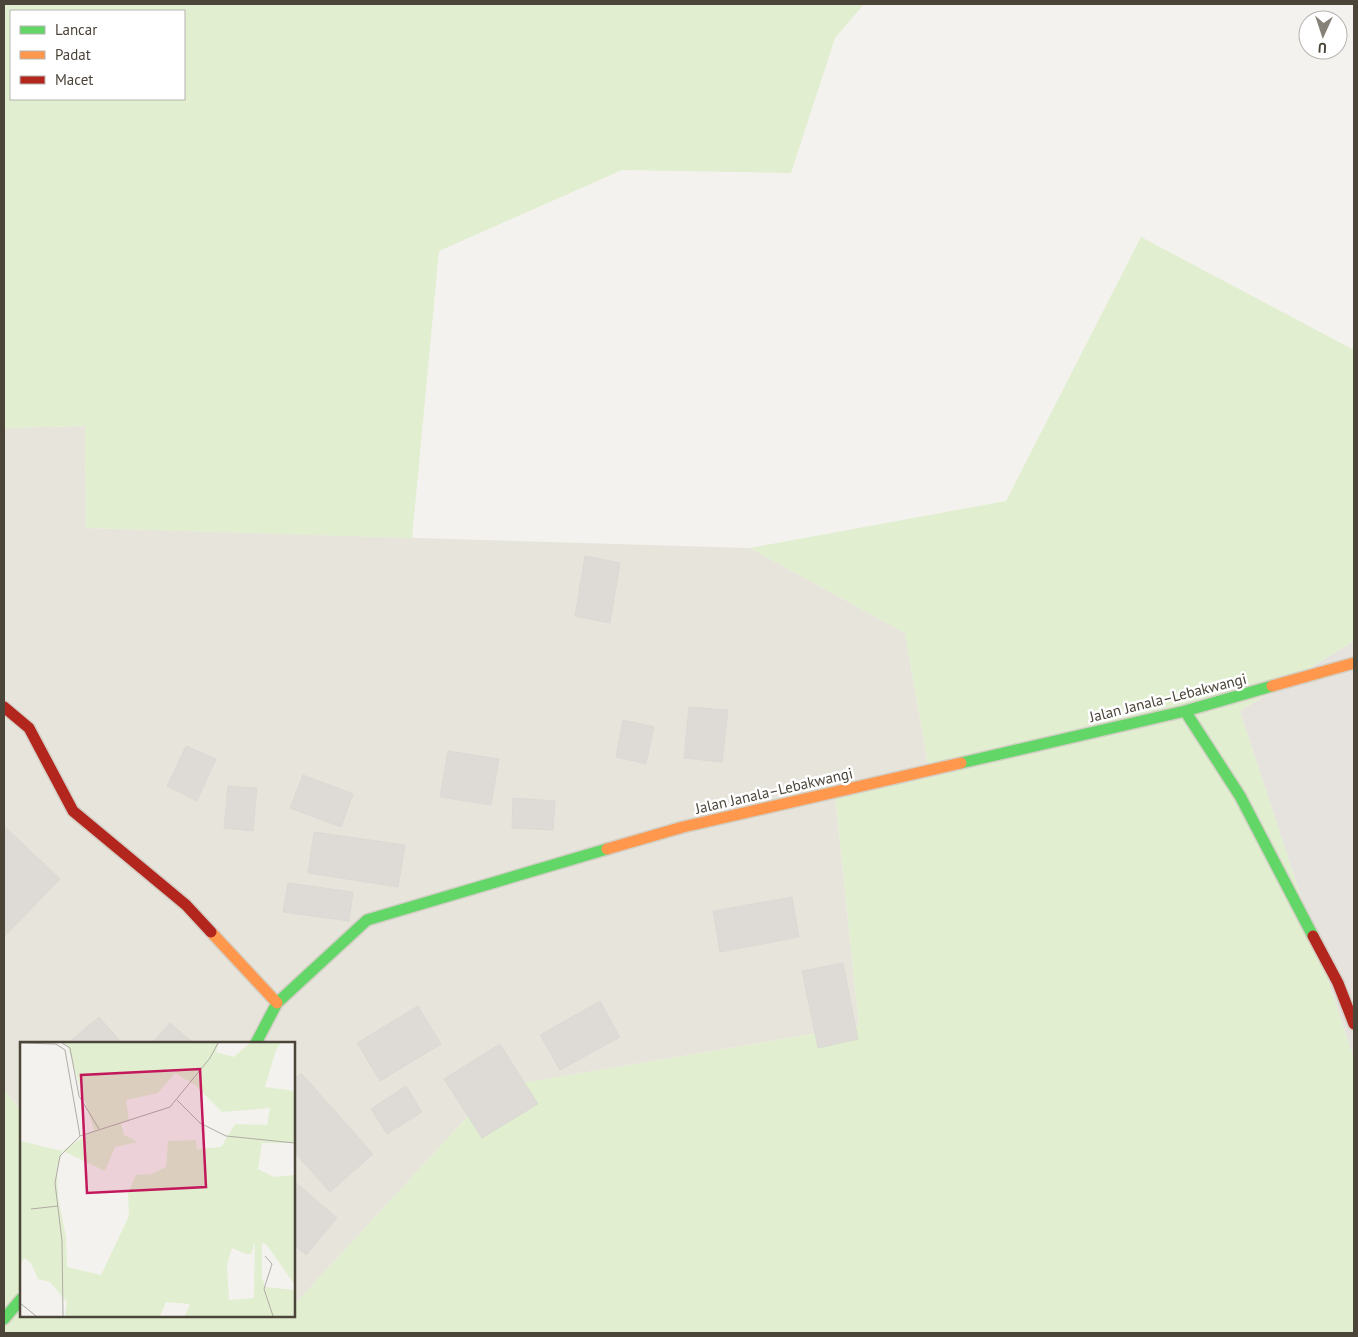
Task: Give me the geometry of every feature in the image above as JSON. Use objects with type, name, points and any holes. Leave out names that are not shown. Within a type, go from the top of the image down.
[{"type":"main road","name":"Jalan Janala–Lebakwangi","points":[[257,1042],[277,1003],[367,920],[683,827],[1185,711],[1354,663]]},
{"type":"main road","points":[[4,707],[29,728],[73,811],[186,905],[277,1003]]},
{"type":"main road","points":[[1185,711],[1240,796],[1338,983],[1354,1024]]},
{"type":"main road","points":[[4,1319],[20,1300]]},
{"type":"shaded area","points":[[85,426],[86,528],[750,548],[905,633],[929,770],[835,795],[859,1026],[494,1088],[295,1304],[295,1042],[20,1042],[20,1109],[4,1090],[4,428]]},
{"type":"shaded area","points":[[1354,641],[1354,1059],[1240,711]]},
{"type":"green space","points":[[4,4],[864,4],[835,38],[791,173],[622,170],[439,251],[412,538],[86,528],[85,426],[4,428]]},
{"type":"green space","points":[[1141,237],[1354,350],[1354,641],[1240,711],[1354,1059],[1354,1333],[4,1333],[4,1090],[20,1109],[20,1317],[295,1317],[295,1304],[494,1088],[859,1026],[835,794],[929,770],[905,633],[750,548],[1006,501]]},
{"type":"building","points":[[585,556],[620,563],[610,623],[575,616]]},
{"type":"building","points":[[689,707],[728,710],[722,762],[684,758]]},
{"type":"building","points":[[623,720],[654,727],[646,764],[616,757]]},
{"type":"building","points":[[186,746],[216,759],[197,801],[167,786]]},
{"type":"building","points":[[448,751],[499,759],[491,805],[440,797]]},
{"type":"building","points":[[303,775],[353,794],[341,827],[290,808]]},
{"type":"building","points":[[228,786],[257,788],[253,831],[224,828]]},
{"type":"building","points":[[513,798],[555,801],[553,830],[512,828]]},
{"type":"building","points":[[4,826],[60,879],[4,937]]},
{"type":"building","points":[[314,832],[405,845],[398,887],[308,873]]},
{"type":"building","points":[[288,883],[353,892],[349,921],[283,912]]},
{"type":"building","points":[[792,897],[799,937],[720,952],[713,911]]},
{"type":"building","points":[[843,963],[858,1039],[818,1048],[802,971]]},
{"type":"building","points":[[600,1001],[620,1037],[560,1070],[540,1035]]},
{"type":"building","points":[[418,1006],[441,1044],[380,1081],[357,1043]]},
{"type":"building","points":[[99,1017],[121,1042],[69,1042]]},
{"type":"building","points":[[170,1023],[192,1042],[153,1042]]},
{"type":"building","points":[[500,1044],[538,1104],[482,1138],[444,1079]]},
{"type":"building","points":[[301,1073],[373,1154],[330,1192],[295,1153],[295,1078]]},
{"type":"building","points":[[406,1086],[422,1112],[387,1134],[371,1109]]},
{"type":"building","points":[[295,1182],[337,1218],[306,1255],[295,1246]]},
{"type":"traffic: fast","points":[[961,763],[1185,711],[1272,686]]},
{"type":"traffic: fast","points":[[1185,711],[1240,796],[1313,936]]},
{"type":"traffic: fast","points":[[257,1042],[277,1003],[367,920],[607,849]]},
{"type":"traffic: fast","points":[[4,1319],[20,1300]]},
{"type":"traffic: slow","points":[[1272,686],[1354,663]]},
{"type":"traffic: slow","points":[[607,849],[683,827],[961,763]]},
{"type":"traffic: slow","points":[[211,932],[277,1003]]},
{"type":"traffic: jam","points":[[4,707],[29,728],[73,811],[186,905],[211,932]]},
{"type":"traffic: jam","points":[[1313,936],[1338,983],[1354,1024]]}]
